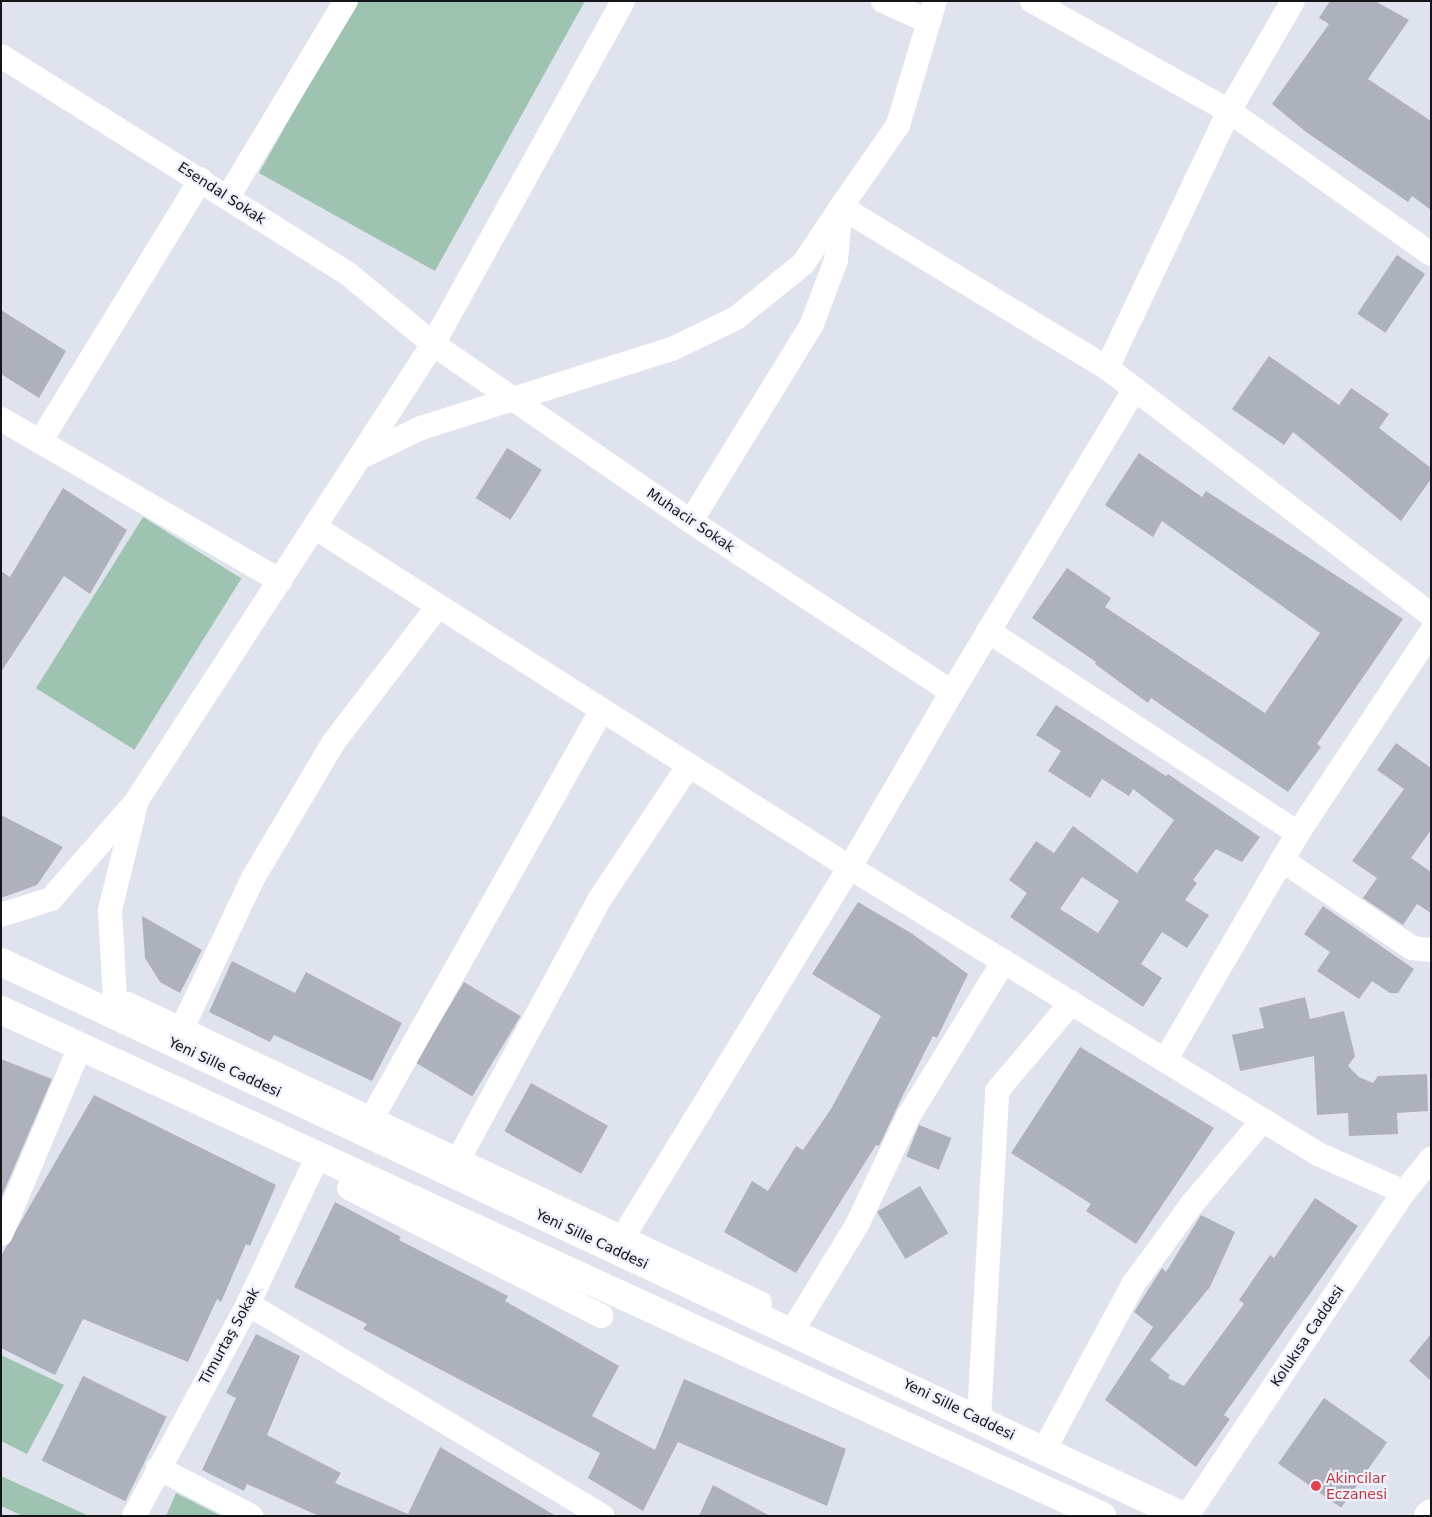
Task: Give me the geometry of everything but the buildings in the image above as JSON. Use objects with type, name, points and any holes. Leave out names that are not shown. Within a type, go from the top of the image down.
[{"type":"main road","name":"Yeni Sille Caddesi","points":[[1,962],[122,1010],[174,1044],[615,1250],[796,1324],[971,1409],[1044,1450],[1185,1516]]},
{"type":"main road","points":[[1,1010],[81,1045],[1102,1516]]},
{"type":"main road","points":[[1428,1516],[1431,1513]]},
{"type":"street","points":[[1,915],[51,899],[137,800],[316,528],[433,344],[623,1]]},
{"type":"street","points":[[361,457],[421,428],[515,400],[672,349],[736,318],[803,264],[898,125],[931,11],[884,1]]},
{"type":"street","points":[[1032,1],[1230,111],[1431,254]]},
{"type":"street","points":[[1107,368],[1230,111],[1293,1]]},
{"type":"street","points":[[228,197],[344,2]]},
{"type":"street","name":"Esendal Sokak","points":[[1,56],[201,179],[347,273],[433,344]]},
{"type":"street","points":[[40,442],[201,179]]},
{"type":"street","points":[[841,207],[1107,368],[1431,615]]},
{"type":"street","points":[[691,521],[812,324],[836,260],[841,207]]},
{"type":"street","name":"Muhacir Sokak","points":[[433,344],[691,521],[952,692]]},
{"type":"street","points":[[615,1250],[849,867],[988,631],[1135,389]]},
{"type":"street","points":[[1,419],[281,581]]},
{"type":"street","points":[[316,528],[849,867],[1166,1059],[1262,1120],[1318,1154],[1404,1192]]},
{"type":"street","points":[[174,1044],[254,878],[333,744],[438,606]]},
{"type":"street","points":[[988,631],[1298,833]]},
{"type":"street","points":[[1166,1059],[1298,833],[1431,632]]},
{"type":"street","points":[[364,1132],[602,710]]},
{"type":"street","points":[[451,1173],[599,900],[689,765]]},
{"type":"street","points":[[137,800],[110,910],[122,1010],[796,1324],[857,1224],[908,1117],[1004,961]]},
{"type":"street","points":[[1282,860],[1412,948],[1431,950]]},
{"type":"street","points":[[971,1409],[997,1092],[1072,1002]]},
{"type":"street","points":[[1,1234],[81,1045]]},
{"type":"street","points":[[1044,1450],[1134,1283],[1192,1204],[1262,1120]]},
{"type":"street","name":"Timurtaş Sokak","points":[[134,1516],[158,1468],[248,1304],[318,1154]]},
{"type":"street","name":"Kolukısa Caddesi","points":[[1185,1516],[1404,1192],[1431,1159]]},
{"type":"street","points":[[349,1188],[601,1316]]},
{"type":"street","points":[[248,1304],[602,1516]]},
{"type":"street","points":[[158,1468],[251,1516]]},
{"type":"green space","points":[[356,1],[585,1],[435,271],[259,173]]},
{"type":"green space","points":[[143,517],[241,578],[134,750],[36,688]]},
{"type":"green space","points":[[1,1355],[64,1385],[27,1454],[1,1441]]},
{"type":"green space","points":[[1,1476],[89,1516],[23,1516],[1,1506]]},
{"type":"green space","points":[[176,1493],[221,1516],[166,1516]]},
{"type":"place","name":"Akincilar Eczanesi","points":[[1316,1486]]}]
